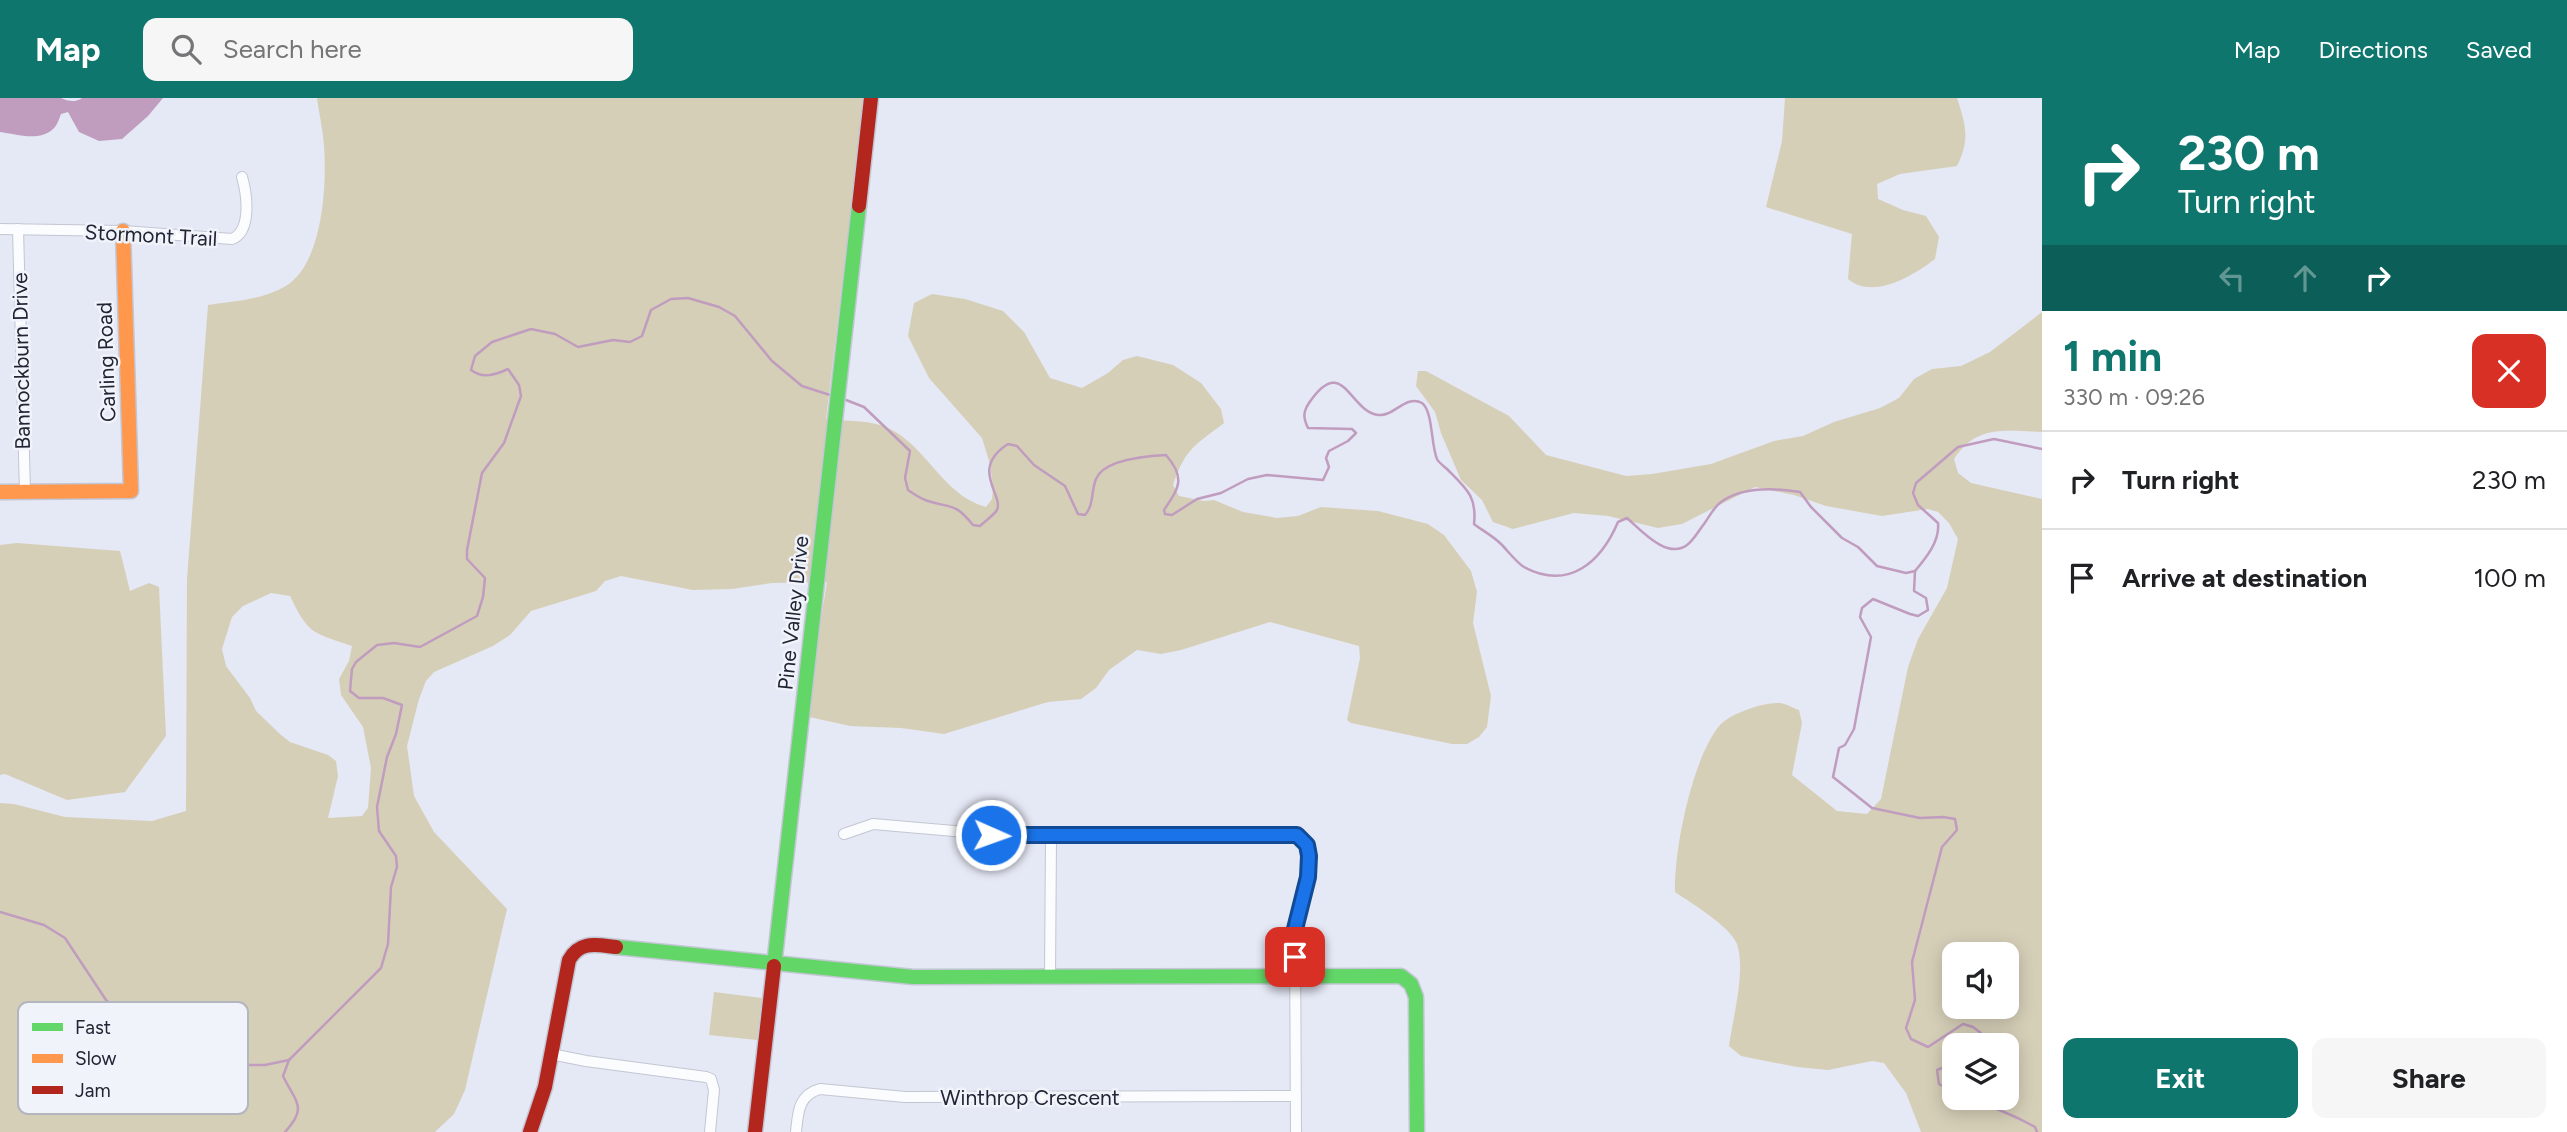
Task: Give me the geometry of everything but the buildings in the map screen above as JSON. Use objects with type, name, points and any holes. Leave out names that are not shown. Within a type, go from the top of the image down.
[{"type":"street","name":"Pine Valley Drive","points":[[755,1132],[871,98]]},
{"type":"street","name":"Stormont Trail","points":[[0,229],[122,231],[226,239],[236,237],[243,231],[245,222],[245,186],[242,177]]},
{"type":"street","name":"Bannockburn Drive","points":[[18,229],[25,492]]},
{"type":"street","name":"Carling Road","points":[[25,492],[131,491],[122,231]]},
{"type":"street","points":[[0,492],[25,492]]},
{"type":"street","points":[[844,834],[873,824],[991,835],[1051,837],[1297,835],[1307,845],[1309,864],[1295,929],[1296,1132]]},
{"type":"street","points":[[1050,976],[1051,837]]},
{"type":"street","points":[[530,1132],[542,1098],[569,960],[573,950],[580,945],[903,977],[1401,976],[1414,988],[1416,997],[1417,1132]]},
{"type":"street","points":[[551,1054],[586,1062],[711,1079],[714,1090],[710,1132]]},
{"type":"street","name":"Winthrop Crescent","points":[[796,1132],[801,1102],[812,1091],[820,1089],[905,1097],[1296,1096]]},
{"type":"shaded area","points":[[0,98],[61,98],[77,101],[82,98],[163,98],[148,116],[122,139],[99,141],[79,132],[68,112],[61,114],[53,129],[41,135],[0,132]]},
{"type":"shaded area","points":[[317,98],[864,98],[826,419],[874,423],[896,432],[956,491],[970,501],[986,507],[992,499],[993,488],[990,464],[982,438],[929,378],[908,336],[914,303],[932,294],[965,299],[1003,311],[1024,332],[1050,378],[1082,388],[1108,373],[1123,360],[1137,356],[1173,365],[1201,383],[1221,409],[1224,423],[1198,443],[1182,463],[1173,485],[1179,496],[1204,501],[1214,500],[1243,512],[1277,518],[1298,516],[1321,507],[1378,511],[1428,524],[1444,535],[1471,571],[1477,592],[1473,623],[1491,696],[1487,727],[1479,737],[1467,744],[1452,744],[1351,723],[1347,720],[1360,658],[1359,646],[1270,622],[1181,650],[1161,654],[1137,650],[1109,670],[1096,688],[1081,699],[1048,702],[944,734],[901,728],[850,726],[805,716],[827,582],[772,583],[732,589],[693,590],[621,576],[605,581],[596,591],[531,611],[510,635],[493,646],[434,672],[426,681],[419,699],[407,746],[414,796],[434,832],[507,909],[465,1090],[454,1114],[435,1132],[0,1132],[0,803],[65,817],[152,821],[186,811],[187,579],[208,305],[277,291],[298,275],[308,260],[320,222],[325,181]],"holes":[[[271,593],[290,596],[302,618],[320,634],[352,646],[349,661],[339,679],[341,695],[363,727],[371,768],[368,808],[362,816],[328,818],[338,776],[336,761],[328,755],[290,742],[281,735],[256,711],[250,698],[226,666],[222,649],[232,617],[243,606]]]},
{"type":"shaded area","points":[[1785,98],[1957,98],[1963,116],[1965,140],[1957,166],[1900,174],[1877,184],[1878,199],[1926,216],[1939,237],[1935,259],[1893,283],[1869,287],[1858,285],[1848,279],[1852,234],[1766,207],[1782,141]]},
{"type":"shaded area","points":[[2042,312],[2042,432],[2004,431],[1982,435],[1972,440],[1954,459],[1958,473],[1971,483],[2042,499],[2042,1132],[1921,1132],[1906,1093],[1884,1063],[1872,1061],[1828,1070],[1741,1056],[1729,1046],[1739,980],[1737,944],[1719,923],[1675,892],[1681,830],[1693,782],[1709,741],[1719,726],[1730,717],[1764,704],[1779,703],[1799,710],[1802,723],[1792,775],[1837,811],[1867,814],[1881,799],[1908,667],[1918,639],[1947,588],[1958,539],[1949,523],[1938,512],[1928,509],[1882,516],[1826,506],[1794,495],[1755,487],[1682,524],[1658,528],[1608,516],[1574,513],[1513,529],[1493,522],[1482,500],[1461,480],[1435,412],[1416,386],[1418,371],[1426,371],[1509,416],[1546,455],[1626,476],[1711,464],[1774,441],[1803,436],[1834,422],[1880,408],[1899,398],[1914,379],[1932,369],[1961,366],[1990,352]]},
{"type":"shaded area","points":[[17,543],[120,551],[130,591],[149,583],[159,587],[166,736],[125,792],[67,800],[5,774],[0,775],[0,545]]},
{"type":"shaded area","points":[[714,992],[762,998],[757,1040],[709,1035]]},
{"type":"waterway","points":[[285,1132],[298,1110],[283,1076],[289,1060],[381,968],[388,944],[391,887],[397,867],[396,856],[379,831],[377,807],[387,757],[396,734],[402,705],[383,698],[359,698],[350,691],[352,669],[356,662],[377,645],[394,643],[420,647],[477,616],[483,597],[485,578],[467,559],[467,550],[482,473],[504,443],[521,396],[519,385],[508,369],[489,375],[471,370],[475,356],[492,342],[531,329],[555,334],[578,347],[613,340],[630,342],[642,336],[651,310],[671,299],[688,298],[719,307],[735,316],[772,361],[802,386],[830,395]]},
{"type":"waterway","points":[[846,400],[864,407],[910,451],[905,478],[908,490],[925,500],[957,509],[973,525],[980,526],[997,510],[998,504],[989,472],[997,453],[1008,444],[1017,446],[1034,465],[1065,486],[1078,514],[1085,515],[1090,507],[1096,479],[1101,472],[1117,463],[1138,458],[1166,455],[1172,463],[1178,483],[1164,510],[1165,514],[1172,515],[1197,499],[1221,493],[1248,479],[1267,475],[1323,480],[1329,467],[1326,458],[1329,451],[1348,441],[1356,433],[1352,429],[1308,428],[1304,415],[1307,406],[1321,389],[1330,383],[1338,384],[1368,411],[1378,415],[1389,413],[1411,401],[1422,403],[1428,413],[1437,459],[1469,494],[1474,507],[1474,524],[1498,541],[1521,565],[1540,574],[1555,576],[1582,569],[1602,549],[1618,522],[1627,518],[1655,542],[1671,549],[1679,549],[1692,540],[1721,502],[1749,491],[1770,489],[1800,492],[1842,538],[1858,547],[1877,566],[1906,573],[1915,571]]},
{"type":"waterway","points":[[1915,571],[1931,549],[1938,530],[1938,523],[1918,505],[1913,493],[1916,483],[1958,447],[1994,439],[2042,449]]},
{"type":"waterway","points":[[1915,571],[1914,591],[1926,598],[1928,610],[1918,616],[1873,599],[1862,608],[1860,617],[1871,637],[1854,729],[1845,745],[1839,748],[1833,777],[1872,808],[1920,818],[1955,819],[1957,830],[1942,847],[1912,962],[1915,1000],[1906,1028],[1911,1039],[1928,1047],[1942,1038]]},
{"type":"waterway","points":[[0,912],[44,925],[65,938],[108,1002]]},
{"type":"waterway","points":[[1949,1033],[1963,1024],[1981,1033]]},
{"type":"waterway","points":[[248,1065],[289,1060]]},
{"type":"waterway","points":[[1942,1068],[1937,1070],[1939,1084],[1942,1086]]},
{"type":"waterway","points":[[1998,1110],[2035,1127],[2037,1132]]},
{"type":"traffic: fast","points":[[774,966],[859,206]]},
{"type":"traffic: fast","points":[[616,947],[913,977],[1401,976],[1411,984],[1416,997],[1417,1132]]},
{"type":"traffic: slow","points":[[0,492],[131,491],[123,231]]},
{"type":"traffic: jam","points":[[859,206],[871,98]]},
{"type":"traffic: jam","points":[[530,1132],[545,1087],[569,960],[578,949],[590,945],[616,947]]},
{"type":"traffic: jam","points":[[755,1132],[774,966]]},
{"type":"route","points":[[991,835],[1297,835],[1307,845],[1309,872],[1295,929],[1295,957]]}]
